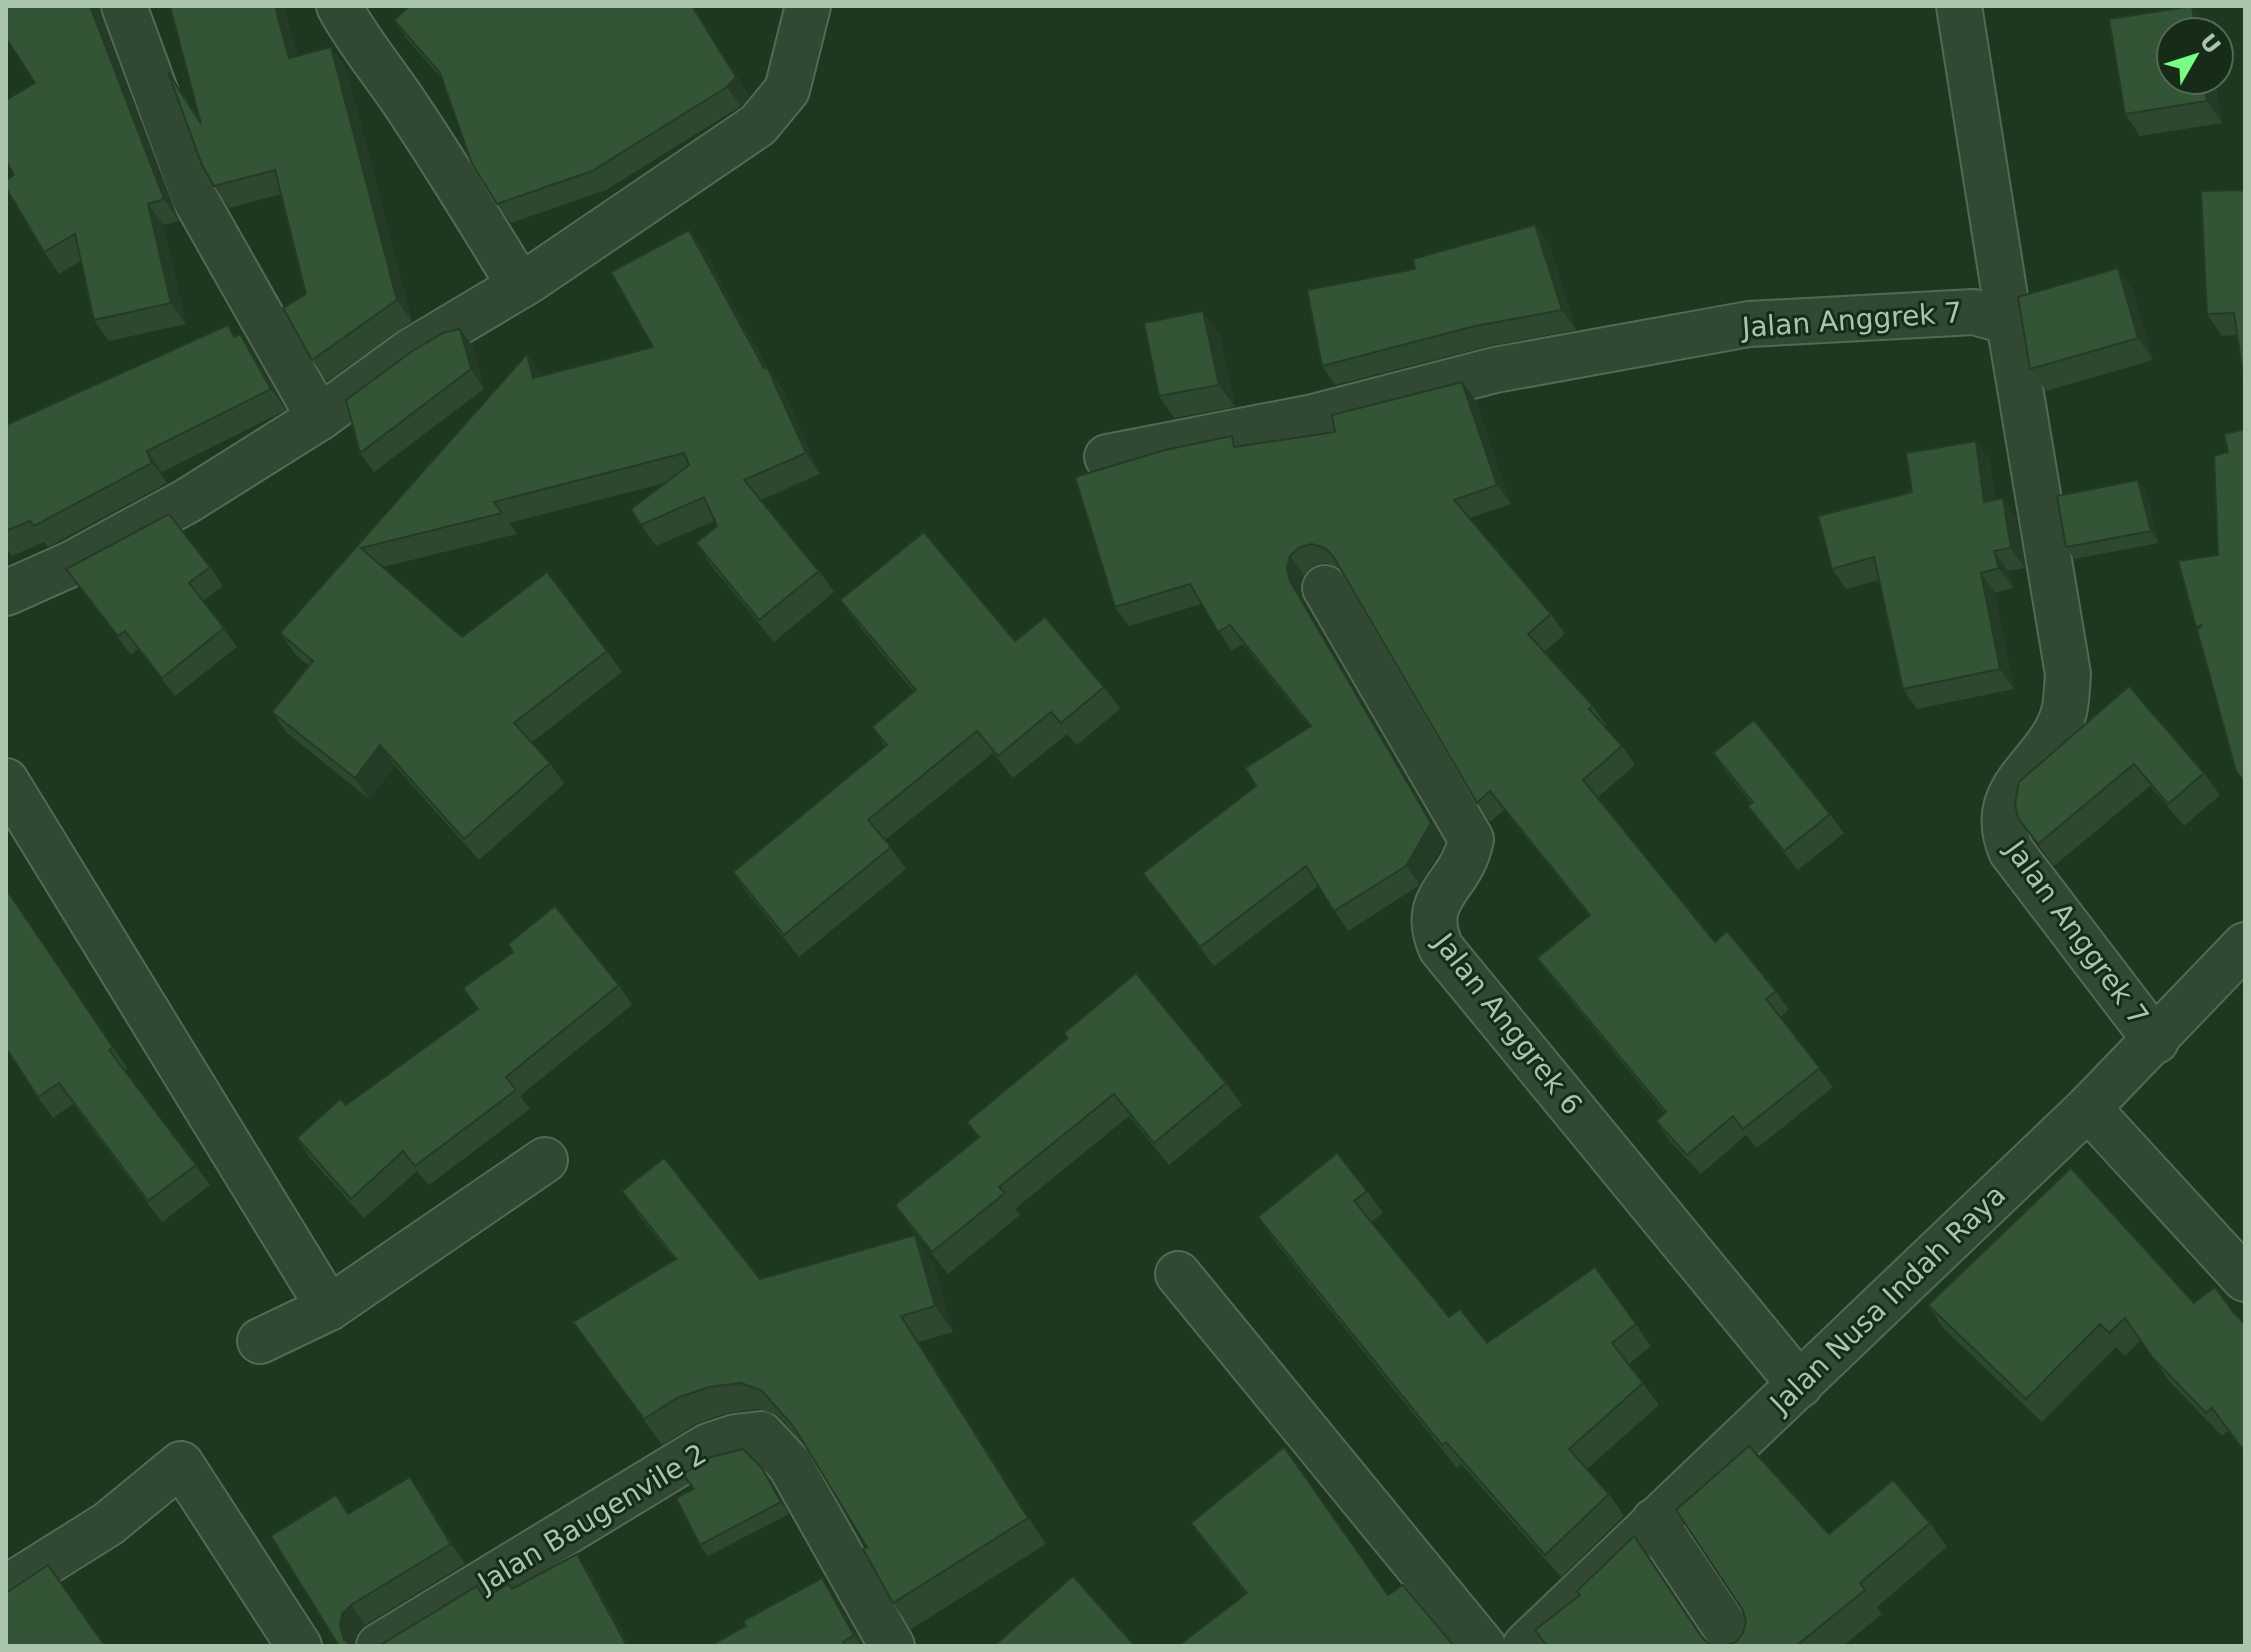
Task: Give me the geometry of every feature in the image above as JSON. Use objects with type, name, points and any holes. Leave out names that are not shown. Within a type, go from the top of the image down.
[{"type":"street","points":[[124,6],[194,197],[319,418]]},
{"type":"street","points":[[339,6],[359,42],[383,70],[424,132],[520,286]]},
{"type":"street","points":[[6,593],[71,564],[187,501],[319,418],[411,351],[520,286],[758,125],[787,90],[808,6]]},
{"type":"street","points":[[1959,6],[2009,322]]},
{"type":"street","name":"Jalan Anggrek 7","points":[[1107,457],[1313,417],[1495,370],[1749,324],[1974,312],[2009,322],[2068,674],[2064,712],[2049,743],[2013,789],[2002,813],[2004,834],[2011,851],[2156,1041]]},
{"type":"street","name":"Jalan Anggrek 6","points":[[1325,588],[1471,839],[1460,871],[1433,908],[1432,927],[1441,948],[1800,1385]]},
{"type":"street","points":[[6,781],[329,1308]]},
{"type":"street","name":"Jalan Nusa Indah Raya","points":[[1525,1646],[2088,1108],[2156,1041],[2245,945]]},
{"type":"street","points":[[2088,1108],[2245,1279]]},
{"type":"street","points":[[260,1341],[329,1308],[545,1160]]},
{"type":"street","points":[[1178,1274],[1483,1646]]},
{"type":"street","name":"Jalan Baugenvile 2","points":[[379,1646],[708,1446],[735,1437],[761,1434],[790,1465],[892,1646]]},
{"type":"street","points":[[6,1588],[108,1524],[181,1464],[299,1646]]},
{"type":"street","points":[[1654,1521],[1738,1646]]},
{"type":"building","points":[[6,6],[90,6],[164,199],[148,204],[171,303],[94,320],[75,234],[44,252],[6,188],[6,180],[14,175],[6,160],[6,100],[35,83],[6,38]]},
{"type":"building","points":[[170,6],[275,6],[289,58],[331,47],[397,300],[312,360],[283,308],[306,294],[275,170],[214,186],[202,165],[168,72],[201,124]]},
{"type":"building","points":[[410,6],[692,6],[736,77],[727,87],[592,171],[497,204],[472,164],[440,73],[394,20]]},
{"type":"building","points":[[2192,6],[2194,16],[2155,16],[2155,96],[2206,96],[2207,101],[2125,114],[2109,19]]},
{"type":"building","points":[[2245,190],[2245,387],[2234,313],[2207,314],[2201,191]]},
{"type":"building","points":[[1535,225],[1562,310],[1475,326],[1322,366],[1307,290],[1415,269],[1413,259]]},
{"type":"building","points":[[689,230],[764,368],[767,367],[806,453],[744,480],[819,571],[759,620],[696,543],[717,526],[704,497],[641,525],[631,509],[689,465],[684,453],[494,502],[502,513],[361,548],[462,637],[547,572],[607,651],[514,723],[550,763],[464,839],[380,745],[355,778],[272,712],[313,661],[280,633],[527,354],[533,378],[653,347],[611,272]]},
{"type":"building","points":[[2118,268],[2138,338],[2030,369],[2018,297]]},
{"type":"building","points":[[1203,311],[1219,385],[1159,396],[1144,323]]},
{"type":"building","points":[[228,325],[234,337],[240,334],[271,389],[147,451],[152,463],[34,526],[30,521],[6,531],[6,425]]},
{"type":"building","points":[[460,329],[471,369],[360,453],[346,400],[411,352],[443,333]]},
{"type":"building","points":[[1462,382],[1497,485],[1454,500],[1551,614],[1528,634],[1593,706],[1589,709],[1622,746],[1583,780],[1715,942],[1727,931],[1776,991],[1766,999],[1820,1068],[1743,1129],[1733,1116],[1687,1155],[1656,1121],[1666,1112],[1537,958],[1590,915],[1490,791],[1477,803],[1333,556],[1325,548],[1312,544],[1300,547],[1290,556],[1287,568],[1290,581],[1431,823],[1406,866],[1334,911],[1306,866],[1200,947],[1143,873],[1256,786],[1245,768],[1311,726],[1230,625],[1218,632],[1190,584],[1115,607],[1075,477],[1165,450],[1232,436],[1234,447],[1335,432],[1332,415]]},
{"type":"building","points":[[2245,429],[2245,783],[2236,771],[2197,630],[2202,625],[2196,627],[2178,561],[2218,555],[2214,456],[2228,452],[2224,434]]},
{"type":"building","points":[[1976,441],[1984,502],[2003,498],[2011,548],[1994,551],[1999,568],[1981,573],[2000,669],[1903,689],[1874,557],[1832,569],[1818,516],[1912,492],[1906,453]]},
{"type":"building","points":[[2138,480],[2151,531],[2066,547],[2057,496]]},
{"type":"building","points":[[169,514],[210,567],[189,583],[224,628],[162,678],[125,631],[118,636],[66,569]]},
{"type":"building","points":[[924,532],[1015,641],[1045,617],[1104,687],[1061,723],[1051,712],[998,756],[977,731],[868,820],[891,847],[784,935],[733,872],[887,745],[872,727],[916,690],[840,600]]},
{"type":"building","points":[[2129,686],[2204,773],[2168,804],[2134,764],[2038,844],[2018,818],[2015,803],[2019,782]]},
{"type":"building","points":[[1754,720],[1830,814],[1784,851],[1748,806],[1753,802],[1713,753]]},
{"type":"building","points":[[6,889],[113,1047],[109,1050],[196,1165],[148,1201],[59,1083],[38,1097],[6,1048]]},
{"type":"building","points":[[555,906],[619,985],[506,1077],[516,1090],[415,1166],[403,1151],[351,1199],[297,1138],[340,1099],[346,1105],[478,1009],[463,988],[513,952],[508,944]]},
{"type":"building","points":[[1136,973],[1226,1083],[1154,1143],[1114,1094],[999,1187],[1005,1193],[932,1252],[895,1205],[979,1137],[967,1122],[1068,1038],[1064,1033]]},
{"type":"building","points":[[1337,1153],[1367,1191],[1354,1201],[1449,1317],[1460,1309],[1487,1343],[1595,1267],[1636,1324],[1612,1343],[1643,1383],[1569,1449],[1609,1494],[1545,1555],[1446,1442],[1442,1445],[1258,1217]]},
{"type":"building","points":[[664,1158],[760,1279],[915,1235],[935,1306],[901,1316],[1028,1518],[893,1603],[863,1549],[867,1547],[794,1427],[761,1390],[741,1383],[709,1387],[677,1398],[644,1419],[573,1322],[676,1259],[622,1191]]},
{"type":"building","points":[[2071,1168],[2194,1303],[2215,1287],[2245,1324],[2245,1452],[2212,1408],[2206,1413],[2153,1358],[2125,1318],[2109,1333],[2100,1324],[2026,1399],[1928,1305]]},
{"type":"building","points":[[1749,1446],[1829,1534],[1893,1480],[1930,1523],[1860,1583],[1865,1590],[1796,1646],[1724,1646],[1736,1642],[1743,1633],[1746,1621],[1742,1609],[1676,1510]]},
{"type":"building","points":[[1284,1447],[1388,1595],[1403,1585],[1454,1646],[1178,1646],[1247,1593],[1191,1523]]},
{"type":"building","points":[[743,1449],[762,1468],[781,1502],[700,1545],[676,1498],[694,1489],[683,1474],[711,1457]]},
{"type":"building","points":[[410,1477],[451,1544],[351,1605],[342,1614],[340,1627],[344,1639],[351,1646],[339,1646],[271,1536],[336,1495],[348,1514]]},
{"type":"building","points":[[1634,1536],[1701,1636],[1709,1644],[1719,1646],[1547,1646],[1535,1630],[1580,1595],[1577,1591]]},
{"type":"building","points":[[577,1554],[627,1646],[379,1646],[477,1586],[484,1598],[509,1584],[512,1589]]},
{"type":"building","points":[[48,1565],[105,1646],[6,1646],[6,1593]]},
{"type":"building","points":[[1073,1576],[1135,1646],[994,1646]]},
{"type":"building","points":[[822,1578],[854,1635],[843,1642],[846,1646],[710,1646],[746,1626],[743,1621]]}]
